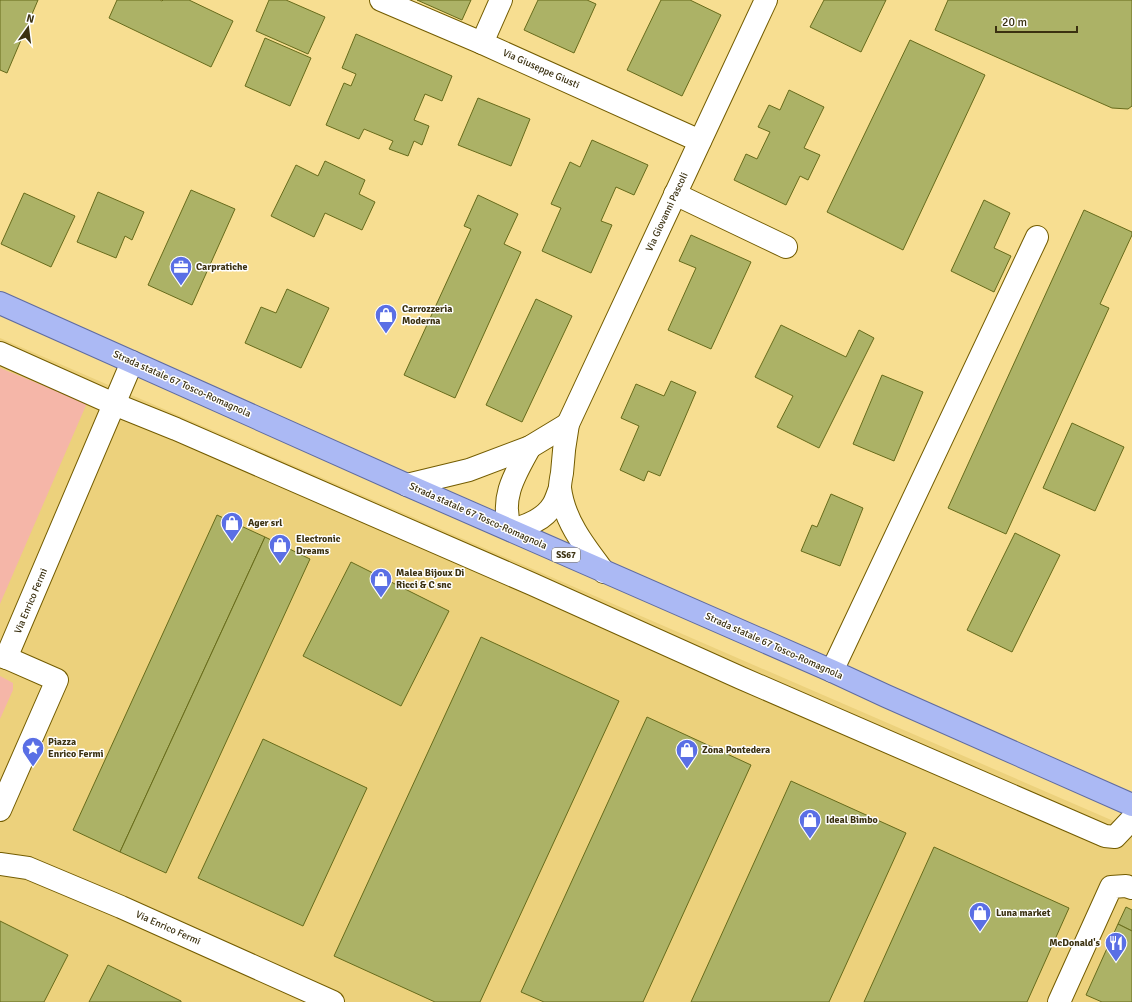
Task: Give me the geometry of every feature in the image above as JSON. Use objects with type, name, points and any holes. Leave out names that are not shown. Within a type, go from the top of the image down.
[{"type":"main road","name":"Strada statale 67 Tosco-Romagnola","points":[[0,303],[407,485],[832,671],[1132,805]]},
{"type":"street","name":"Via Giuseppe Giusti","points":[[381,0],[482,43],[700,141]]},
{"type":"street","points":[[482,43],[501,0]]},
{"type":"street","name":"Via Giovanni Pascoli","points":[[511,530],[527,526],[537,521],[546,514],[553,505],[560,488],[568,424],[766,0]]},
{"type":"street","points":[[675,194],[786,247]]},
{"type":"street","points":[[832,671],[1037,238]]},
{"type":"street","points":[[0,353],[114,404],[198,438],[532,584],[741,678],[1105,836],[1115,837],[1132,819]]},
{"type":"street","name":"Via Enrico Fermi","points":[[0,810],[57,680],[3,657],[132,362]]},
{"type":"street","points":[[407,485],[469,470],[530,447],[568,424]]},
{"type":"street","points":[[511,530],[508,523],[507,514],[508,493],[518,469],[530,447]]},
{"type":"street","name":"Via Giovanni Pascoli","points":[[560,488],[565,509],[576,535],[604,572]]},
{"type":"street","name":"Via Enrico Fermi","points":[[0,864],[28,868],[121,907],[333,1002]]},
{"type":"street","points":[[1059,1002],[1111,887],[1126,886],[1132,888]]},
{"type":"shaded area","points":[[0,338],[1132,829],[1132,1002],[0,1002]]},
{"type":"shaded area","points":[[0,368],[87,403],[0,604]]},
{"type":"shaded area","points":[[0,676],[13,683],[13,690],[0,719]]},
{"type":"building","points":[[0,0],[38,0],[7,73],[0,70]]},
{"type":"building","points":[[117,0],[189,0],[233,21],[211,67],[109,18]]},
{"type":"building","points":[[269,0],[286,0],[325,17],[308,54],[256,31]]},
{"type":"building","points":[[417,0],[471,0],[462,20]]},
{"type":"building","points":[[538,0],[587,0],[596,4],[574,53],[524,30]]},
{"type":"building","points":[[661,0],[690,0],[721,15],[682,96],[627,70]]},
{"type":"building","points":[[824,0],[886,0],[861,52],[810,27]]},
{"type":"building","points":[[948,0],[1132,0],[1132,106],[1128,109],[1112,108],[935,30]]},
{"type":"building","points":[[356,34],[452,76],[442,101],[425,94],[414,120],[429,126],[422,145],[414,141],[408,156],[389,149],[393,141],[364,129],[359,139],[326,125],[344,83],[351,86],[356,74],[342,68]]},
{"type":"building","points":[[265,38],[311,58],[290,106],[245,86]]},
{"type":"building","points":[[910,40],[985,75],[903,250],[827,212]]},
{"type":"building","points":[[789,90],[824,107],[804,148],[820,155],[808,180],[800,176],[786,205],[734,180],[746,154],[757,159],[770,132],[758,127],[769,105],[780,110]]},
{"type":"building","points":[[478,98],[530,119],[511,166],[458,145]]},
{"type":"building","points":[[592,140],[648,165],[634,195],[616,187],[601,221],[612,225],[591,273],[542,251],[561,208],[551,204],[570,162],[580,167]]},
{"type":"building","points":[[325,161],[365,180],[359,194],[375,202],[362,230],[325,213],[314,237],[271,216],[296,165],[318,176]]},
{"type":"building","points":[[191,190],[235,209],[192,305],[148,285]]},
{"type":"building","points":[[98,192],[144,212],[132,240],[125,236],[116,258],[77,242]]},
{"type":"building","points":[[24,193],[75,216],[51,267],[1,244]]},
{"type":"building","points":[[478,195],[518,214],[504,244],[521,252],[455,398],[404,375],[471,229],[464,226]]},
{"type":"building","points":[[984,200],[1010,213],[994,248],[1011,256],[994,292],[951,271]]},
{"type":"building","points":[[1084,210],[1132,232],[1132,235],[1100,304],[1109,308],[1006,534],[948,508]]},
{"type":"building","points":[[691,235],[751,262],[711,349],[668,330],[696,268],[679,261]]},
{"type":"building","points":[[287,289],[329,308],[301,368],[245,343],[261,307],[276,313]]},
{"type":"building","points":[[536,299],[572,316],[522,422],[486,405]]},
{"type":"building","points":[[781,325],[846,357],[859,330],[874,338],[819,448],[777,427],[793,396],[755,377]]},
{"type":"building","points":[[882,375],[923,392],[894,461],[853,444]]},
{"type":"building","points":[[671,381],[696,392],[660,476],[648,471],[644,481],[620,470],[639,426],[621,418],[636,384],[664,396]]},
{"type":"building","points":[[1072,423],[1124,447],[1095,511],[1043,488]]},
{"type":"building","points":[[831,494],[863,508],[840,566],[801,551],[812,525],[817,527]]},
{"type":"building","points":[[217,515],[265,537],[120,852],[73,830]]},
{"type":"building","points":[[1015,533],[1060,555],[1012,652],[967,630]]},
{"type":"building","points":[[265,537],[310,559],[166,873],[120,852]]},
{"type":"building","points":[[351,562],[449,611],[401,706],[303,656]]},
{"type":"building","points":[[481,637],[619,701],[480,1002],[435,1002],[334,956]]},
{"type":"building","points":[[647,717],[751,765],[643,1002],[544,1002],[521,992]]},
{"type":"building","points":[[263,739],[367,788],[303,926],[198,878]]},
{"type":"building","points":[[791,781],[906,833],[829,1002],[691,1002]]},
{"type":"building","points":[[934,847],[1069,908],[1027,1002],[864,1002]]},
{"type":"building","points":[[1126,907],[1132,910],[1132,931],[1118,924]]},
{"type":"building","points":[[0,921],[68,955],[44,1002],[0,1002]]},
{"type":"building","name":"McDonald's","points":[[1118,924],[1132,931],[1132,1002],[1102,1002],[1086,995]]},
{"type":"building","points":[[108,965],[181,1001],[181,1002],[89,1002]]},
{"type":"place","name":"Carpratiche","points":[[181,286]]},
{"type":"place","name":"Carrozzeria Moderna","points":[[386,334]]},
{"type":"place","name":"Ager srl","points":[[232,542]]},
{"type":"place","name":"Electronic Dreams","points":[[280,564]]},
{"type":"place","name":"Malea Bijoux Di Ricci & C snc","points":[[381,598]]},
{"type":"place","name":"Piazza Enrico Fermi","points":[[33,768]]},
{"type":"place","name":"Zona Pontedera","points":[[687,770]]},
{"type":"place","name":"Ideal Bimbo","points":[[810,840]]},
{"type":"place","name":"Luna market","points":[[980,932]]},
{"type":"place","name":"McDonald's","points":[[1116,962]]}]
